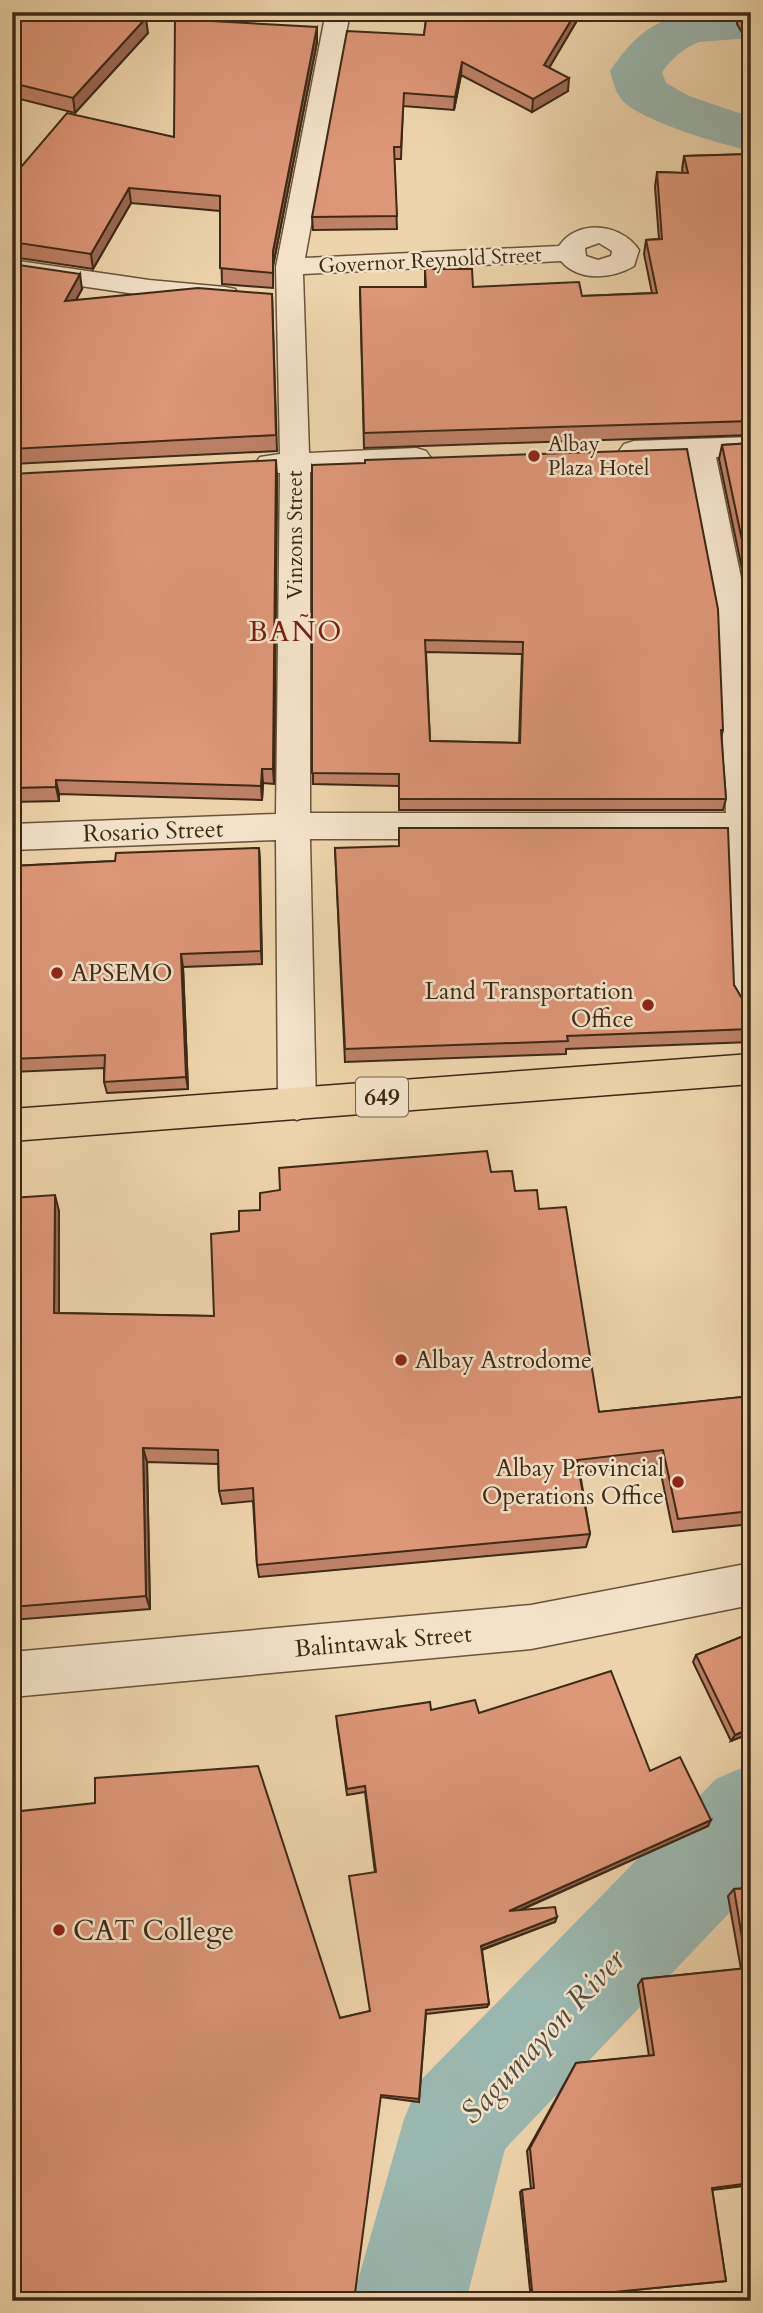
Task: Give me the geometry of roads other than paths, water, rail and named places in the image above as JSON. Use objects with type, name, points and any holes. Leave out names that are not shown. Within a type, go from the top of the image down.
[{"type":"main road","name":"649","points":[[12,1125],[751,1069]]},
{"type":"street","name":"Vinzons Street","points":[[297,1104],[293,826],[295,462],[265,298],[290,267],[338,12]]},
{"type":"street","name":"Governor Reynold Street","points":[[290,267],[570,253]]},
{"type":"street","points":[[12,268],[149,288],[265,298]]},
{"type":"street","points":[[602,452],[751,446]]},
{"type":"street","points":[[700,449],[734,621],[747,826],[751,998]]},
{"type":"street","points":[[241,465],[449,457]]},
{"type":"street","name":"Rosario Street","points":[[12,837],[293,826],[747,826]]},
{"type":"street","name":"Balintawak Street","points":[[12,1675],[531,1627],[751,1584]]},
{"type":"waterway","name":"Sagumayon River","points":[[751,23],[699,27],[673,34],[661,42],[636,71],[642,91],[670,107],[751,135]]},
{"type":"waterway","name":"Sagumayon River","points":[[409,2301],[458,2119],[751,1814]]},
{"type":"place","name":"Albay Plaza Hotel","points":[[534,456]]},
{"type":"place","name":"APSEMO","points":[[57,973]]},
{"type":"place","name":"Land Transportation Office","points":[[648,1005]]},
{"type":"place","name":"Albay Astrodome","points":[[401,1360]]},
{"type":"place","name":"Albay Provincial Operations Office","points":[[678,1482]]},
{"type":"place","name":"CAT College","points":[[59,1930]]},
{"type":"district","name":"BAÑO","points":[[296,631]]}]
